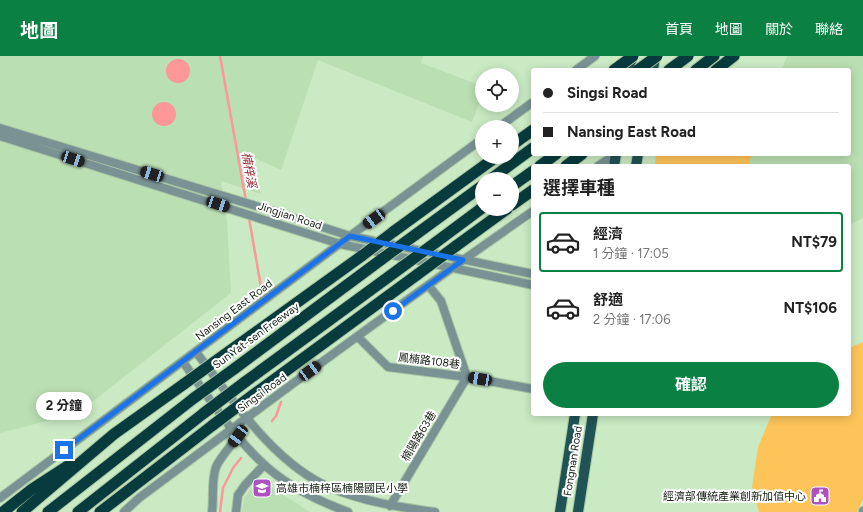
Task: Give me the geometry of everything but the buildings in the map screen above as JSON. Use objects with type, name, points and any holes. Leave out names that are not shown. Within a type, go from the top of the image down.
[{"type":"highway","points":[[621,68],[632,56]]},
{"type":"highway","points":[[641,68],[656,56]]},
{"type":"highway","points":[[672,68],[688,56]]},
{"type":"highway","points":[[699,68],[714,56]]},
{"type":"highway","points":[[719,68],[734,56]]},
{"type":"highway","points":[[519,140],[531,131]]},
{"type":"highway","points":[[500,172],[531,149]]},
{"type":"highway","points":[[543,164],[553,156]]},
{"type":"highway","points":[[569,164],[579,156]]},
{"type":"highway","points":[[3,512],[32,489],[114,434],[276,319],[486,164]]},
{"type":"highway","points":[[519,181],[531,172]]},
{"type":"highway","name":"Sun Yat-sen Freeway","points":[[48,512],[194,398],[475,191]]},
{"type":"highway","points":[[519,200],[531,191]]},
{"type":"highway","points":[[78,512],[105,489],[245,382],[475,213]]},
{"type":"highway","points":[[100,512],[253,394],[497,216]]},
{"type":"highway","points":[[22,512],[114,434]]},
{"type":"main road","points":[[653,68],[656,56]]},
{"type":"main road","name":"Fongnan Road","points":[[560,512],[575,416]]},
{"type":"main road","name":"Fongnan Road","points":[[578,512],[593,416]]},
{"type":"street","points":[[579,68],[595,56]]},
{"type":"street","points":[[508,120],[531,103]]},
{"type":"street","name":"Jingjian Road","points":[[0,128],[350,236],[531,274]]},
{"type":"street","name":"Jingjian Road","points":[[0,136],[340,244],[531,285]]},
{"type":"street","name":"Nansing East Road","points":[[0,498],[475,144]]},
{"type":"street","points":[[601,164],[613,156]]},
{"type":"street","name":"Singsi Road","points":[[124,512],[139,498],[263,405],[451,268],[531,212]]},
{"type":"street","points":[[428,285],[441,301],[467,377]]},
{"type":"street","name":"鳳楠路108巷","points":[[358,337],[388,367],[467,377],[531,389]]},
{"type":"street","points":[[196,352],[247,417],[285,459],[295,467],[315,480],[357,498],[390,506],[435,512]]},
{"type":"street","points":[[183,362],[232,429],[264,465],[296,488],[320,501],[348,512]]},
{"type":"street","name":"楠陽路63巷","points":[[390,506],[467,377]]},
{"type":"street","points":[[212,512],[216,468],[238,436]]},
{"type":"street","points":[[236,512],[238,495],[245,484],[264,465]]},
{"type":"shaded area","points":[[0,56],[423,56],[421,63],[475,83],[476,112],[472,122],[318,60],[281,170],[250,156],[261,194],[221,181],[227,223],[231,293],[78,413],[0,433]]},
{"type":"shaded area","points":[[787,56],[863,56],[863,218],[851,224],[851,164],[749,164],[751,156],[851,156],[851,68],[783,68]]},
{"type":"shaded area","points":[[178,59],[183,60],[189,66],[189,76],[183,82],[178,83],[173,82],[167,76],[166,71],[167,66],[173,60]]},
{"type":"shaded area","points":[[164,102],[169,103],[175,109],[175,119],[169,125],[164,126],[159,125],[153,119],[152,114],[153,109],[159,103]]},
{"type":"shaded area","points":[[656,156],[751,156],[749,164],[655,164]]},
{"type":"shaded area","name":"經濟部傳統產業創新加值中心","points":[[863,342],[863,499],[857,512],[759,512],[752,487],[758,447],[771,416],[851,416],[851,347]]},
{"type":"shaded area","name":"高雄市楠梓區楠陽國民小學","points":[[259,479],[310,512],[242,512],[244,498]]},
{"type":"waterway","name":"楠梓溪","points":[[220,56],[246,201]]},
{"type":"waterway","name":"楠梓溪","points":[[249,218],[261,287]]},
{"type":"waterway","name":"楠梓溪","points":[[272,421],[276,416],[281,402]]},
{"type":"waterway","name":"楠梓溪","points":[[220,512],[223,488],[233,468],[241,458]]},
{"type":"place","name":"高雄市楠梓區楠陽國民小學","points":[[262,488]]},
{"type":"place","name":"經濟部傳統產業創新加值中心","points":[[820,496]]},
{"type":"route","points":[[64,450],[350,236],[463,260],[393,311]]}]
